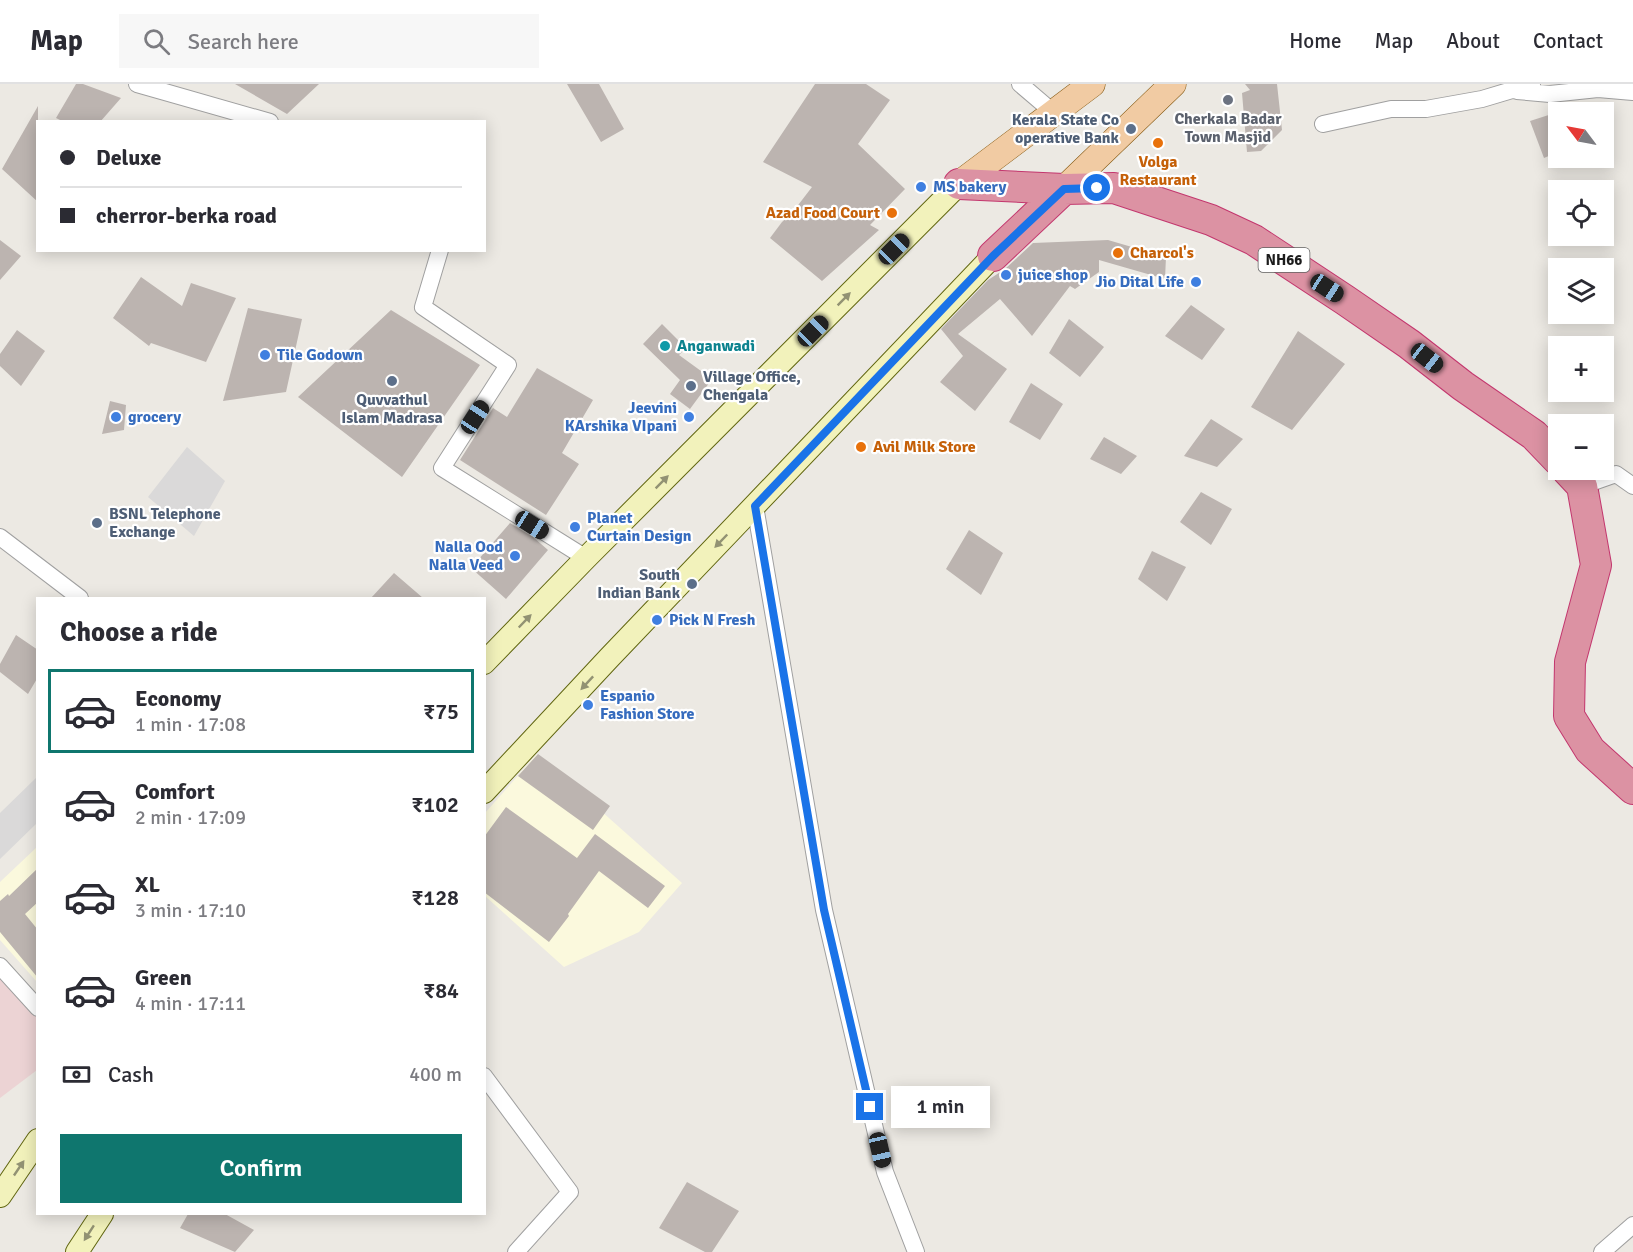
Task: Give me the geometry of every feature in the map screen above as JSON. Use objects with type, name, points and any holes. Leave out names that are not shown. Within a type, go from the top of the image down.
[{"type":"highway","name":"NH66","points":[[959,184],[1064,189],[1114,188],[1211,220],[1254,240],[1345,300],[1534,435],[1548,450]]},
{"type":"highway","points":[[993,256],[1064,189]]},
{"type":"highway","points":[[1575,480],[1596,565],[1570,662],[1569,716],[1590,750],[1633,789]]},
{"type":"main road","points":[[959,184],[1092,84]]},
{"type":"main road","points":[[1064,189],[1173,84]]},
{"type":"street","points":[[137,84],[263,120]]},
{"type":"street","points":[[1020,84],[1054,113]]},
{"type":"street","points":[[1323,124],[1391,109],[1426,109],[1482,99],[1532,84]]},
{"type":"street","points":[[1510,90],[1550,94],[1598,89],[1633,92]]},
{"type":"street","points":[[486,661],[959,184]]},
{"type":"street","points":[[439,252],[423,307],[508,365],[442,468],[586,558]]},
{"type":"street","points":[[486,790],[993,256]]},
{"type":"street","points":[[1614,474],[1633,486]]},
{"type":"street","points":[[755,506],[824,910],[885,1172],[916,1252]]},
{"type":"street","points":[[0,537],[79,597]]},
{"type":"street","points":[[0,966],[36,1006]]},
{"type":"street","points":[[486,1079],[570,1191],[516,1252]]},
{"type":"street","points":[[0,1196],[36,1143]]},
{"type":"street","points":[[77,1252],[101,1215]]},
{"type":"street","points":[[1602,1252],[1633,1225]]},
{"type":"shaded area","points":[[187,447],[225,481],[194,536],[148,497]]},
{"type":"shaded area","points":[[537,754],[682,883],[639,932],[564,967],[486,897],[486,812]]},
{"type":"shaded area","points":[[36,778],[36,824],[0,859],[0,813]]},
{"type":"shaded area","points":[[36,848],[36,981],[0,940],[0,882]]},
{"type":"shaded area","points":[[0,974],[36,1017],[36,1071],[0,1098]]},
{"type":"building","points":[[76,84],[83,84],[121,98],[102,120],[60,120],[56,118]]},
{"type":"building","points":[[235,84],[319,84],[287,114]]},
{"type":"building","points":[[567,84],[599,84],[624,129],[601,142]]},
{"type":"building","points":[[815,84],[866,84],[890,100],[858,144],[905,189],[870,225],[879,230],[822,281],[770,238],[812,187],[763,162]]},
{"type":"building","points":[[1245,84],[1277,84],[1282,130],[1261,151],[1247,152],[1242,93],[1250,90]]},
{"type":"building","points":[[38,106],[36,200],[2,169]]},
{"type":"building","points":[[1548,115],[1548,156],[1544,158],[1530,121]]},
{"type":"building","points":[[0,240],[21,256],[0,280]]},
{"type":"building","points":[[1108,240],[1166,257],[1165,279],[1099,260],[1099,272],[1075,289],[1070,286],[1032,336],[1000,299],[958,334],[1007,369],[975,411],[940,382],[963,356],[941,329],[988,280],[1005,269],[1033,243]]},
{"type":"building","points":[[141,277],[182,306],[191,283],[236,298],[206,362],[151,343],[149,346],[113,318]]},
{"type":"building","points":[[1191,305],[1225,329],[1202,360],[1165,336]]},
{"type":"building","name":"Tile Godown","points":[[248,308],[302,319],[286,392],[223,401]]},
{"type":"building","name":"Quvvathul Islam Madrasa","points":[[391,310],[480,365],[402,477],[298,397]]},
{"type":"building","points":[[1069,319],[1104,347],[1080,377],[1049,353]]},
{"type":"building","points":[[662,324],[686,348],[679,355],[712,379],[690,409],[670,394],[680,380],[643,344]]},
{"type":"building","points":[[17,330],[45,351],[21,386],[0,366],[0,354]]},
{"type":"building","points":[[1298,331],[1345,364],[1292,430],[1251,407]]},
{"type":"building","points":[[537,368],[593,400],[562,453],[579,464],[546,515],[460,460],[493,408],[507,417]]},
{"type":"building","points":[[1031,383],[1063,404],[1040,440],[1009,422]]},
{"type":"building","name":"grocery","points":[[110,401],[126,405],[124,430],[102,434]]},
{"type":"building","points":[[1211,419],[1243,439],[1217,467],[1184,456]]},
{"type":"building","points":[[1104,437],[1137,456],[1121,474],[1090,459]]},
{"type":"building","points":[[1201,492],[1232,509],[1211,545],[1180,522]]},
{"type":"building","points":[[510,523],[533,537],[548,550],[506,599],[471,568]]},
{"type":"building","points":[[969,530],[1003,553],[981,595],[946,569]]},
{"type":"building","points":[[1152,551],[1186,567],[1167,601],[1138,579]]},
{"type":"building","points":[[394,573],[422,597],[372,597]]},
{"type":"building","points":[[16,635],[36,649],[36,680],[28,694],[0,672],[0,664]]},
{"type":"building","points":[[538,754],[610,806],[593,830],[518,776]]},
{"type":"building","points":[[506,807],[577,858],[595,834],[665,886],[648,908],[599,871],[549,942],[486,894],[486,834]]},
{"type":"building","points":[[36,870],[36,904],[25,914],[36,928],[36,976],[0,932],[0,901],[8,894],[9,896]]},
{"type":"building","points":[[687,1182],[739,1211],[712,1252],[705,1252],[659,1228]]},
{"type":"building","points":[[187,1215],[227,1215],[254,1230],[235,1252],[180,1228]]},
{"type":"place","name":"Cherkala Badar Town Masjid","points":[[1228,100]]},
{"type":"place","name":"Kerala State Co operative Bank","points":[[1131,129]]},
{"type":"place","name":"Volga Restaurant","points":[[1158,143]]},
{"type":"place","name":"MS bakery","points":[[921,187]]},
{"type":"place","name":"Azad Food Court","points":[[892,213]]},
{"type":"place","name":"Charcol's","points":[[1118,253]]},
{"type":"place","name":"juice shop","points":[[1006,275]]},
{"type":"place","name":"Jio Dital Life","points":[[1196,282]]},
{"type":"place","name":"Anganwadi","points":[[665,346]]},
{"type":"place","name":"Tile Godown","points":[[265,355]]},
{"type":"place","name":"Quvvathul Islam Madrasa","points":[[392,381]]},
{"type":"place","name":"Village Office, Chengala","points":[[691,386]]},
{"type":"place","name":"grocery","points":[[116,417]]},
{"type":"place","name":"Jeevini KArshika VIpani","points":[[689,417]]},
{"type":"place","name":"Avil Milk Store","points":[[861,447]]},
{"type":"place","name":"BSNL Telephone Exchange","points":[[97,523]]},
{"type":"place","name":"Planet Curtain Design","points":[[575,527]]},
{"type":"place","name":"Nalla Ood Nalla Veed","points":[[515,556]]},
{"type":"place","name":"South Indian Bank","points":[[692,584]]},
{"type":"place","name":"Pick N Fresh","points":[[657,620]]},
{"type":"place","name":"Espanio Fashion Store","points":[[588,705]]},
{"type":"route","points":[[870,1107],[824,910],[755,506],[993,256],[1064,189],[1097,188]]}]
